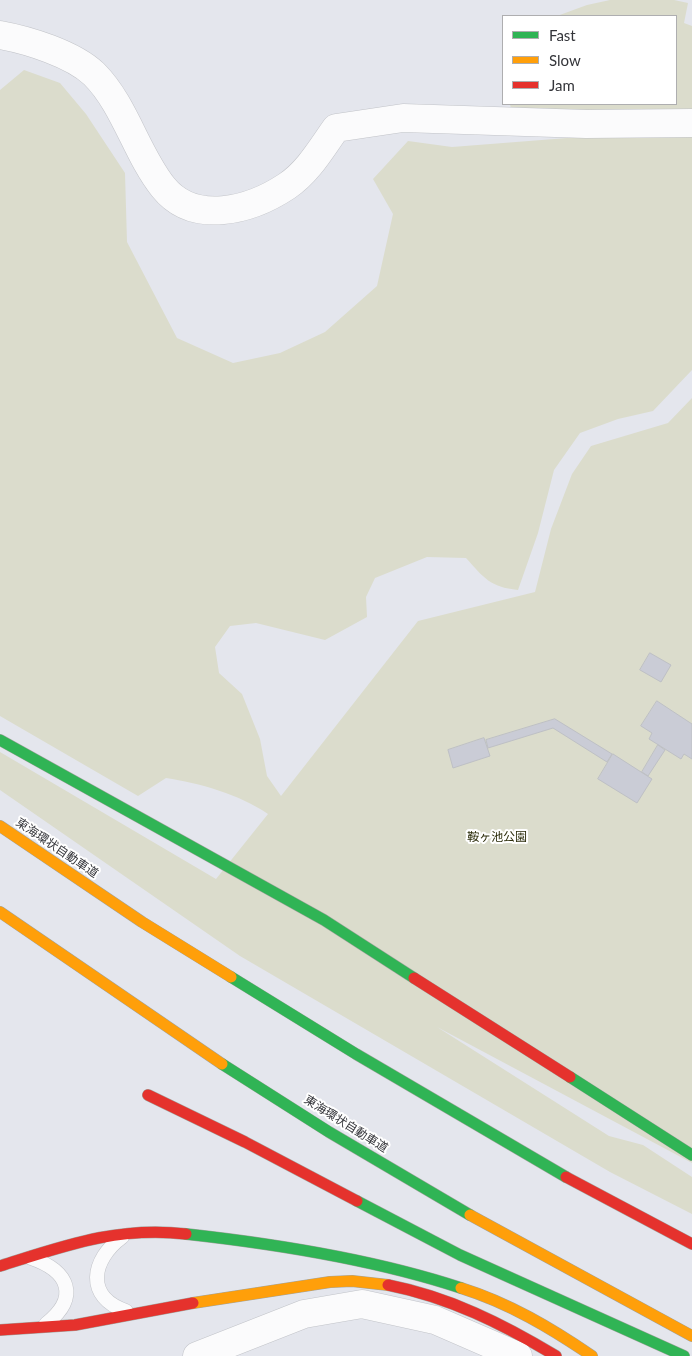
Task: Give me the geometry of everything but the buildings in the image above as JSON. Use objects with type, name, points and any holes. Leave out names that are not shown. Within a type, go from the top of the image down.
[{"type":"highway","points":[[0,740],[324,920],[692,1154]]},
{"type":"highway","name":"東海環状自動車道","points":[[0,826],[142,922],[356,1054],[556,1172],[692,1244]]},
{"type":"highway","name":"東海環状自動車道","points":[[0,912],[213,1058],[379,1161],[579,1277],[692,1336]]},
{"type":"highway","points":[[148,1095],[245,1142],[460,1256],[684,1356]]},
{"type":"highway","points":[[652,1130],[692,1143]]},
{"type":"highway","points":[[0,1266],[68,1243],[129,1232],[197,1235],[360,1260],[417,1272],[457,1284],[501,1302],[542,1323],[592,1356]]},
{"type":"highway","points":[[0,1330],[40,1330],[315,1284],[352,1281],[413,1291],[446,1301],[478,1313],[514,1330],[556,1356]]},
{"type":"street","points":[[0,35],[68,57],[93,74],[108,92],[163,187],[184,206],[198,209],[225,210],[258,201],[288,186],[311,164],[336,128],[403,118],[586,124],[692,123]]},
{"type":"street","points":[[197,1356],[304,1314],[362,1304],[435,1320],[518,1356]]},
{"type":"lane","points":[[129,1232],[113,1243],[104,1254],[97,1269],[96,1281],[108,1303],[134,1314]]},
{"type":"lane","points":[[28,1257],[54,1268],[62,1277],[68,1290],[65,1303],[59,1313],[40,1330]]},
{"type":"green space","points":[[610,0],[674,0],[688,3],[684,23],[692,26],[692,116],[513,118],[510,105],[677,105],[677,15],[560,15],[587,5]]},
{"type":"green space","name":"鞍ヶ池公園","points":[[24,70],[60,83],[86,114],[125,173],[127,242],[177,338],[233,363],[280,353],[325,332],[377,286],[393,214],[373,179],[408,141],[452,147],[580,137],[692,137],[692,370],[653,411],[618,419],[580,433],[554,470],[538,533],[518,590],[494,584],[466,558],[427,557],[375,578],[366,597],[367,617],[325,640],[256,623],[230,626],[215,647],[219,673],[242,694],[260,739],[267,776],[281,796],[418,621],[535,592],[551,529],[572,474],[591,446],[668,423],[692,398],[692,1163],[437,1027],[609,1136],[643,1145],[692,1177],[692,1214],[610,1172],[240,956],[0,790],[0,752],[216,879],[268,814],[232,795],[218,790],[166,778],[138,796],[0,716],[0,90]]},
{"type":"traffic: fast","points":[[0,740],[324,920],[414,978]]},
{"type":"traffic: fast","points":[[231,977],[356,1054],[566,1177]]},
{"type":"traffic: fast","points":[[222,1064],[329,1132],[470,1215]]},
{"type":"traffic: fast","points":[[570,1077],[692,1155]]},
{"type":"traffic: fast","points":[[357,1201],[460,1255],[684,1356]]},
{"type":"traffic: fast","points":[[186,1234],[325,1254],[394,1269],[461,1288]]},
{"type":"traffic: slow","points":[[0,826],[142,922],[231,977]]},
{"type":"traffic: slow","points":[[0,912],[222,1064]]},
{"type":"traffic: slow","points":[[470,1215],[692,1336]]},
{"type":"traffic: slow","points":[[193,1303],[330,1282],[352,1281],[388,1285]]},
{"type":"traffic: slow","points":[[461,1288],[496,1301],[529,1317],[592,1356]]},
{"type":"traffic: jam","points":[[414,978],[570,1077]]},
{"type":"traffic: jam","points":[[148,1095],[245,1142],[357,1201]]},
{"type":"traffic: jam","points":[[566,1177],[692,1244]]},
{"type":"traffic: jam","points":[[0,1266],[46,1251],[114,1235],[161,1232],[186,1234]]},
{"type":"traffic: jam","points":[[388,1285],[411,1290],[454,1304],[516,1333],[556,1356]]},
{"type":"traffic: jam","points":[[0,1330],[75,1325],[193,1303]]}]
